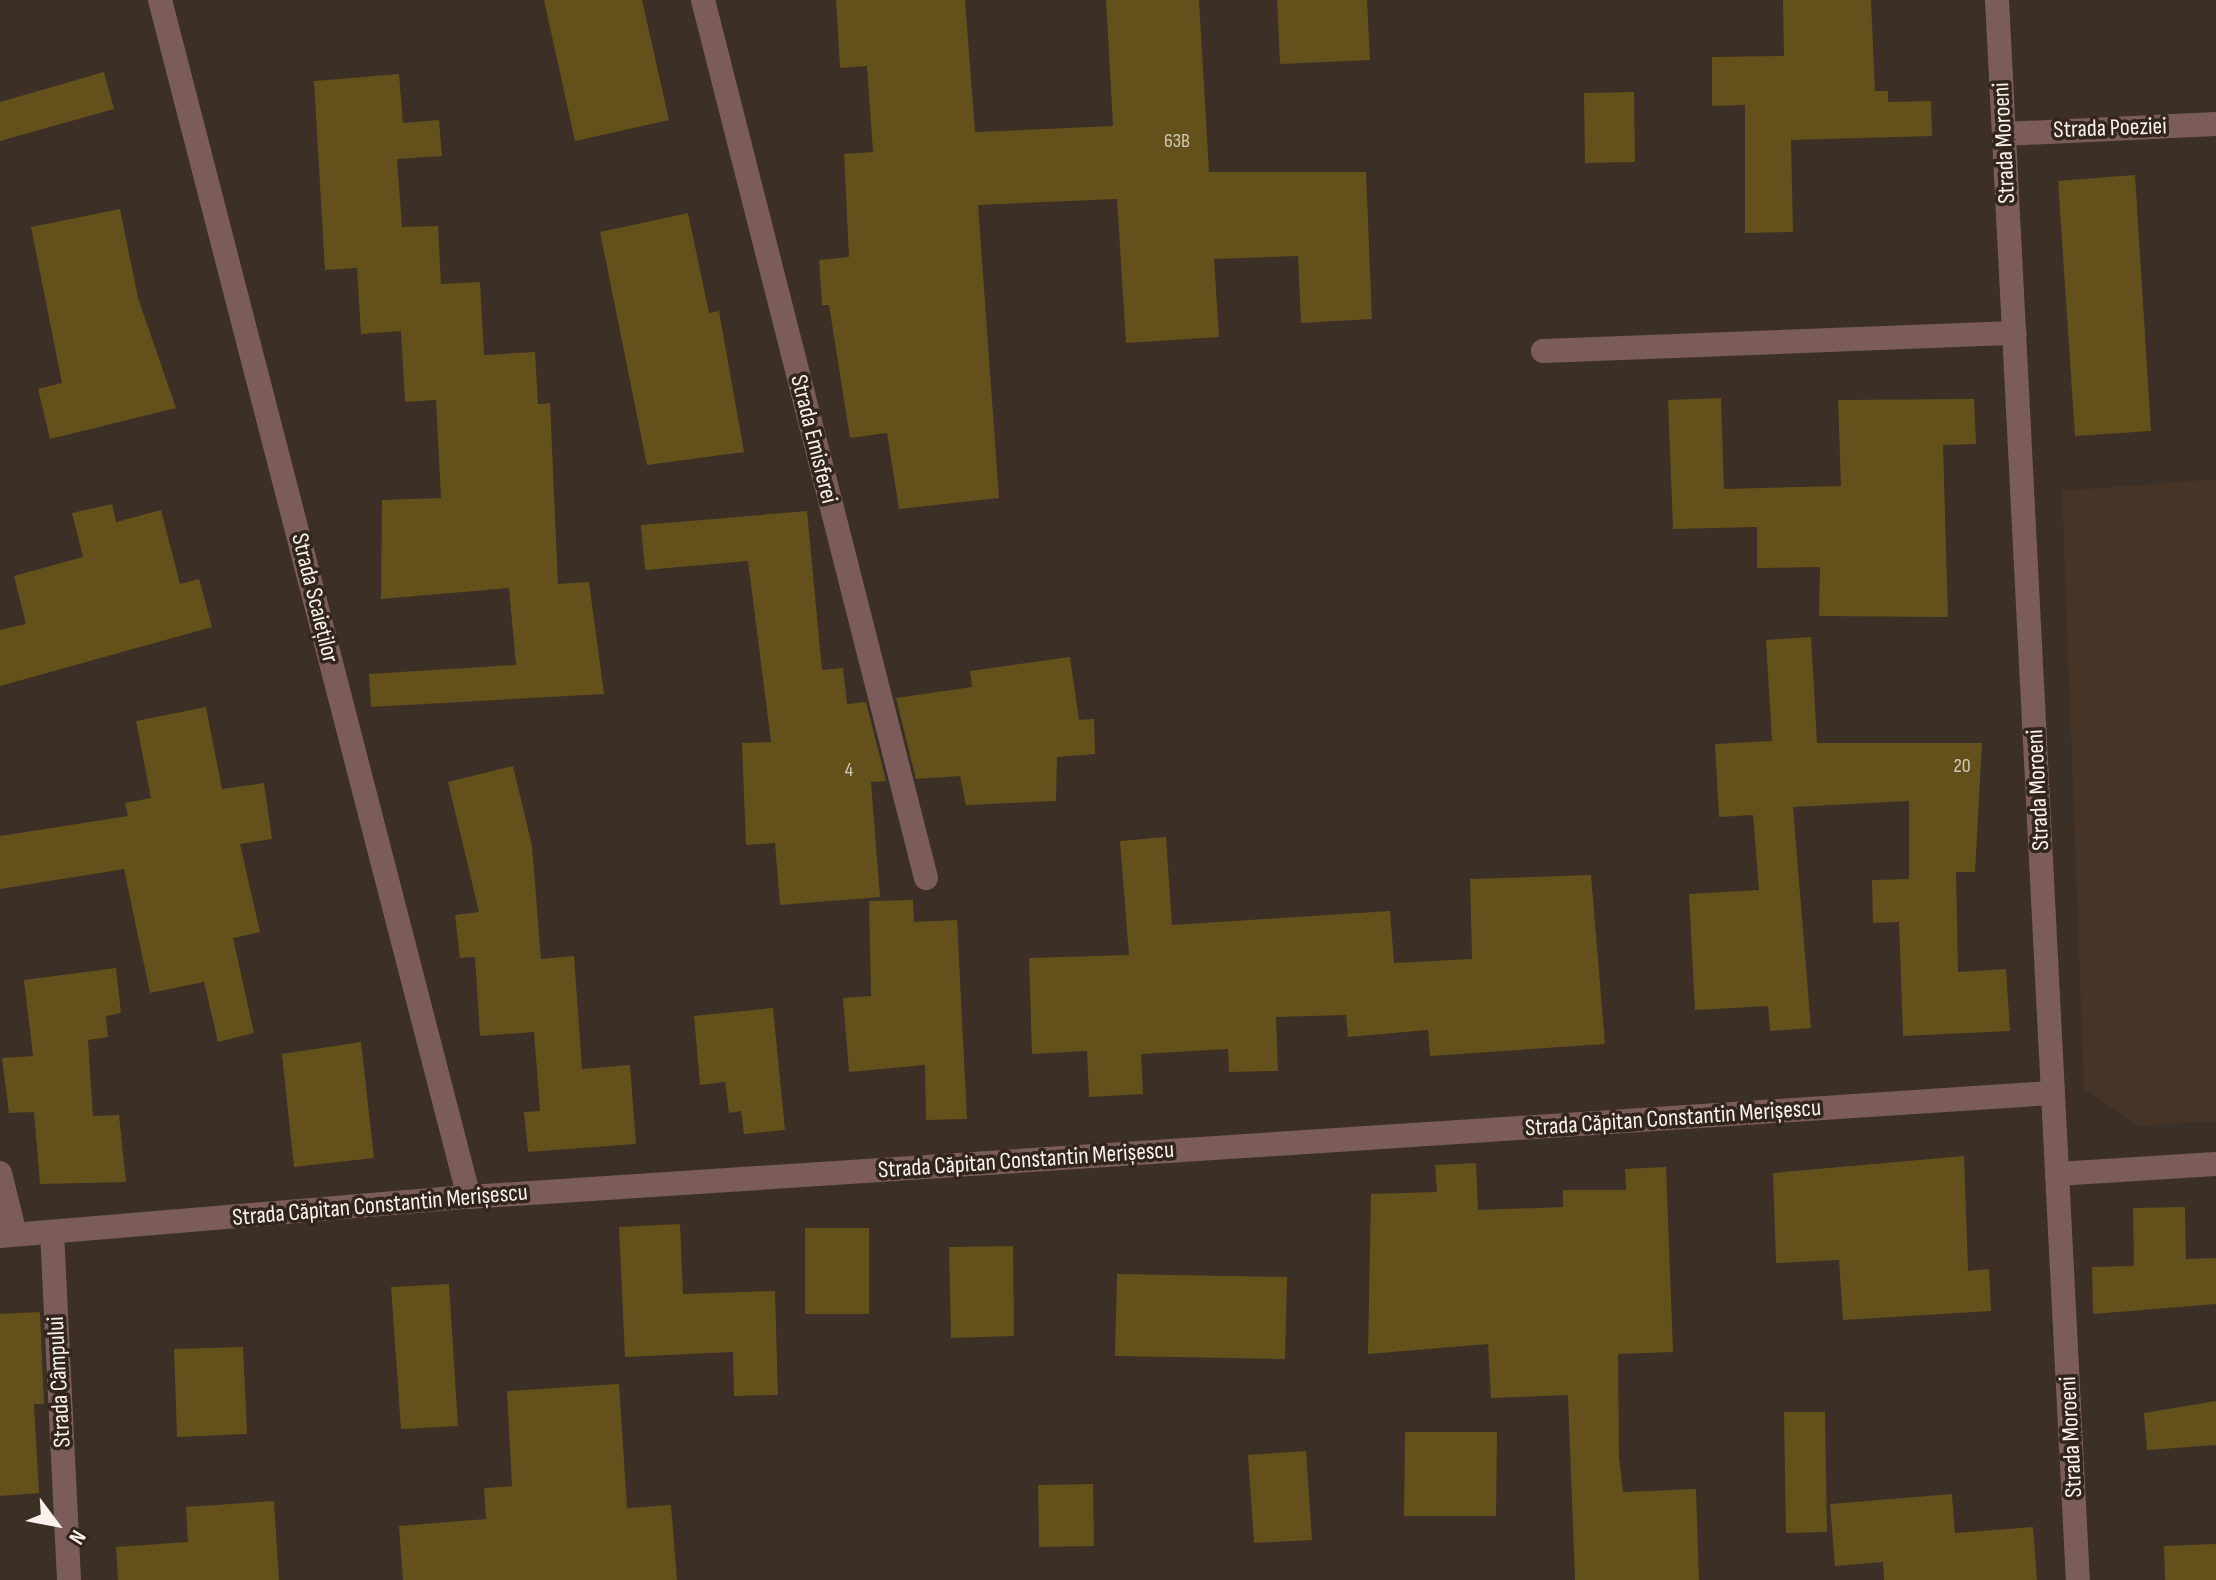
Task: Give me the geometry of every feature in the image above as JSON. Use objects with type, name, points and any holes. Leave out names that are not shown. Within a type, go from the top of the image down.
[{"type":"street","name":"Strada Scaieților","points":[[160,0],[469,1197]]},
{"type":"street","name":"Strada Emisferei","points":[[703,0],[926,878]]},
{"type":"street","name":"Strada Moroeni","points":[[1997,0],[2078,1580]]},
{"type":"street","name":"Strada Poeziei","points":[[2004,134],[2216,124]]},
{"type":"street","points":[[1543,351],[2015,333]]},
{"type":"street","name":"Strada Căpitan Constantin Merișescu","points":[[8,1235],[469,1197],[2053,1093]]},
{"type":"street","points":[[2057,1174],[2216,1164]]},
{"type":"street","points":[[0,1173],[8,1235]]},
{"type":"street","name":"Strada Câmpului","points":[[52,1232],[69,1580]]},
{"type":"shaded area","points":[[2216,479],[2216,1121],[2139,1126],[2084,1089],[2062,491]]},
{"type":"building","points":[[544,0],[642,0],[669,120],[575,141]]},
{"type":"building","points":[[836,0],[965,0],[975,132],[1113,126],[1106,0],[1199,0],[1209,172],[1366,172],[1372,319],[1301,323],[1298,256],[1214,259],[1219,337],[1126,343],[1117,199],[978,205],[999,498],[899,509],[887,433],[850,438],[829,305],[822,305],[819,260],[849,257],[844,154],[873,152],[867,66],[840,68]]},
{"type":"building","points":[[1277,0],[1367,0],[1370,60],[1280,64]]},
{"type":"building","points":[[1783,0],[1871,0],[1875,91],[1888,91],[1888,102],[1931,101],[1932,136],[1791,140],[1793,232],[1745,233],[1745,105],[1712,106],[1712,57],[1784,56]]},
{"type":"building","points":[[104,72],[114,109],[0,141],[0,102]]},
{"type":"building","points":[[399,74],[403,123],[439,120],[442,156],[397,159],[402,227],[438,226],[441,284],[480,282],[484,355],[535,352],[538,404],[550,403],[558,584],[589,582],[604,694],[371,707],[369,674],[516,665],[509,588],[381,599],[382,500],[441,498],[436,400],[405,402],[401,331],[361,334],[357,268],[325,270],[314,81]]},
{"type":"building","points":[[1634,92],[1635,162],[1585,163],[1584,93]]},
{"type":"building","points":[[2135,175],[2151,431],[2075,436],[2058,181]]},
{"type":"building","points":[[120,209],[138,298],[176,408],[50,439],[38,389],[62,383],[31,227]]},
{"type":"building","points":[[688,213],[709,313],[719,311],[744,452],[647,465],[600,232]]},
{"type":"building","points":[[1721,398],[1724,489],[1841,486],[1838,400],[1974,399],[1976,444],[1943,445],[1948,617],[1819,616],[1820,567],[1757,568],[1757,527],[1673,529],[1668,400]]},
{"type":"building","points":[[112,504],[116,522],[161,510],[180,584],[199,579],[212,627],[0,686],[0,630],[26,624],[14,576],[83,557],[72,513]]},
{"type":"building","points":[[807,511],[822,670],[843,668],[847,704],[866,702],[886,781],[871,782],[880,897],[780,905],[775,843],[746,845],[742,743],[771,742],[748,561],[645,570],[641,525]]},
{"type":"building","points":[[1811,637],[1817,743],[1982,743],[1975,872],[1956,872],[1958,972],[2006,969],[2010,1031],[1903,1036],[1899,922],[1873,923],[1872,880],[1909,879],[1909,801],[1793,807],[1811,1028],[1770,1031],[1768,1006],[1695,1010],[1689,894],[1759,890],[1753,815],[1719,817],[1715,744],[1772,741],[1766,640]]},
{"type":"building","points":[[1070,657],[1079,720],[1094,719],[1095,754],[1057,757],[1056,801],[966,805],[960,776],[916,779],[896,698],[972,687],[970,671]]},
{"type":"building","points":[[206,707],[222,789],[264,783],[272,839],[240,844],[260,932],[233,938],[254,1033],[218,1042],[204,982],[150,993],[124,869],[0,889],[0,836],[128,816],[125,803],[151,798],[136,721]]},
{"type":"building","points":[[513,766],[532,846],[541,959],[574,956],[582,1069],[630,1065],[636,1144],[528,1152],[524,1112],[540,1111],[534,1032],[480,1036],[475,957],[460,958],[455,915],[479,912],[448,782]]},
{"type":"building","points":[[1166,837],[1172,925],[1390,911],[1394,963],[1472,959],[1470,879],[1591,875],[1605,1044],[1430,1056],[1428,1030],[1348,1037],[1346,1015],[1276,1017],[1278,1071],[1229,1072],[1228,1049],[1141,1054],[1143,1094],[1089,1097],[1087,1051],[1032,1054],[1029,958],[1129,955],[1120,841]]},
{"type":"building","points":[[913,900],[914,922],[957,920],[967,1119],[926,1120],[925,1065],[849,1072],[843,998],[871,996],[869,901]]},
{"type":"building","points":[[116,968],[121,1013],[106,1016],[108,1037],[88,1040],[93,1116],[119,1115],[126,1182],[40,1184],[34,1112],[9,1113],[2,1058],[33,1056],[24,980]]},
{"type":"building","points":[[773,1008],[785,1130],[744,1134],[741,1111],[729,1113],[725,1082],[700,1085],[694,1016]]},
{"type":"building","points":[[361,1042],[374,1158],[294,1167],[282,1054]]},
{"type":"building","points":[[1964,1156],[1968,1271],[1989,1269],[1991,1311],[1843,1320],[1839,1260],[1776,1263],[1773,1173]]},
{"type":"building","points":[[1476,1163],[1478,1210],[1563,1207],[1563,1190],[1626,1190],[1625,1169],[1666,1167],[1673,1352],[1618,1354],[1619,1457],[1623,1492],[1696,1489],[1699,1580],[1575,1580],[1568,1395],[1491,1398],[1488,1344],[1368,1354],[1371,1194],[1437,1192],[1435,1165]]},
{"type":"building","points":[[2185,1207],[2186,1259],[2216,1258],[2216,1304],[2093,1314],[2092,1267],[2134,1266],[2133,1208]]},
{"type":"building","points":[[680,1224],[683,1294],[775,1291],[778,1395],[734,1396],[733,1352],[625,1357],[619,1227]]},
{"type":"building","points":[[805,1228],[869,1228],[869,1314],[805,1314]]},
{"type":"building","points":[[1013,1246],[1014,1336],[951,1338],[949,1247]]},
{"type":"building","points":[[1117,1274],[1287,1277],[1285,1359],[1115,1356]]},
{"type":"building","points":[[449,1284],[458,1426],[401,1429],[391,1287]]},
{"type":"building","points":[[40,1312],[44,1404],[34,1404],[39,1493],[0,1496],[0,1314]]},
{"type":"building","points":[[243,1347],[247,1434],[177,1437],[174,1349]]},
{"type":"building","points":[[619,1384],[627,1508],[671,1505],[677,1580],[403,1580],[399,1526],[486,1519],[484,1488],[512,1486],[507,1391]]},
{"type":"building","points":[[2216,1401],[2216,1445],[2147,1450],[2144,1413]]},
{"type":"building","points":[[1784,1412],[1825,1412],[1827,1532],[1786,1533]]},
{"type":"building","points":[[1405,1432],[1497,1432],[1496,1516],[1404,1516]]},
{"type":"building","points":[[1306,1451],[1312,1540],[1254,1543],[1248,1455]]},
{"type":"building","points":[[1093,1484],[1094,1546],[1039,1547],[1038,1485]]},
{"type":"building","points":[[1952,1494],[1955,1533],[2033,1527],[2037,1580],[1884,1580],[1883,1562],[1835,1566],[1830,1504]]},
{"type":"building","points":[[274,1501],[279,1580],[118,1580],[116,1547],[188,1542],[186,1507]]},
{"type":"building","points":[[2216,1544],[2216,1580],[2165,1580],[2164,1546]]}]
